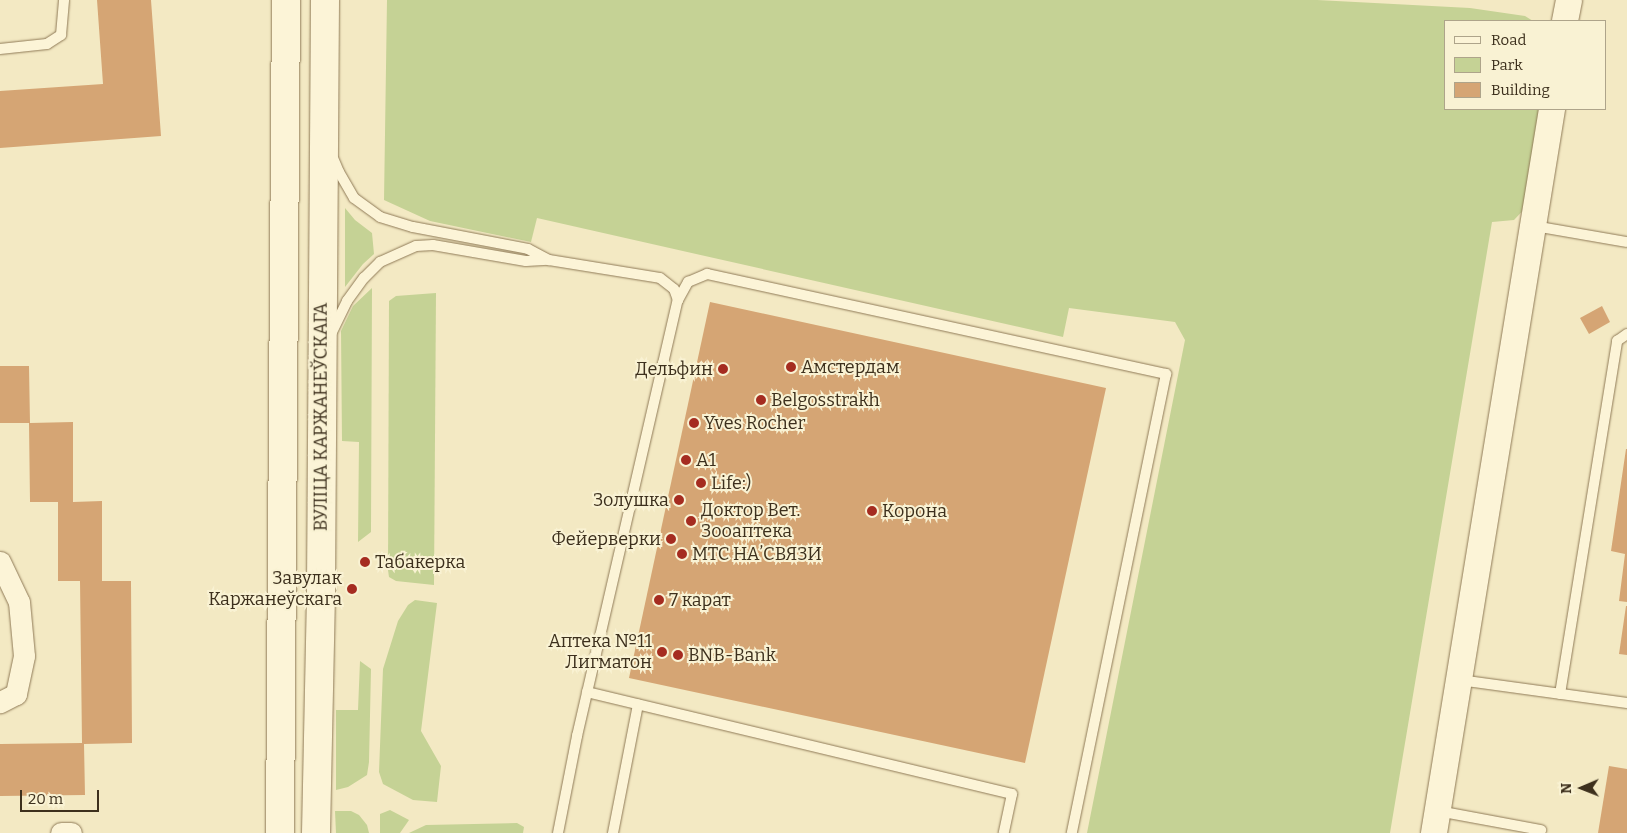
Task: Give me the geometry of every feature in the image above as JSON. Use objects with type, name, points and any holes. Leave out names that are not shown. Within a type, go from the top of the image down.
[{"type":"main road","name":"ВУЛІЦА КАРЖАНЕЎСКАГА","points":[[280,833],[286,0]]},
{"type":"main road","name":"ВУЛІЦА КАРЖАНЕЎСКАГА","points":[[316,833],[325,0]]},
{"type":"street","points":[[1566,20],[1568,0]]},
{"type":"street","points":[[1436,822],[1552,110]]},
{"type":"street","points":[[0,562],[19,602],[24,656],[16,694],[0,702]]},
{"type":"street","points":[[60,833],[71,833]]},
{"type":"lane","points":[[0,49],[47,44],[61,35],[64,0]]},
{"type":"lane","points":[[323,132],[339,172],[354,198],[380,217],[413,227],[528,249],[549,260]]},
{"type":"lane","points":[[1533,226],[1627,242]]},
{"type":"lane","points":[[321,371],[330,337],[347,301],[364,278],[380,262],[416,246],[433,245],[526,261],[549,260],[660,278],[674,289],[678,300]]},
{"type":"lane","points":[[558,833],[587,692],[678,300],[688,282],[696,276],[715,275],[1166,374],[1072,833]]},
{"type":"lane","points":[[1560,694],[1618,341],[1627,334]]},
{"type":"lane","points":[[1458,680],[1627,702]]},
{"type":"lane","points":[[587,692],[1012,794],[1004,833]]},
{"type":"lane","points":[[613,833],[638,704]]},
{"type":"lane","points":[[1436,822],[1541,830]]},
{"type":"green space","points":[[387,0],[1317,0],[1470,8],[1525,16],[1531,20],[1444,20],[1444,110],[1543,110],[1528,205],[1514,220],[1492,222],[1390,833],[1087,833],[1185,340],[1175,322],[1069,308],[1063,337],[537,218],[531,242],[430,221],[384,200]]},
{"type":"green space","points":[[345,208],[355,220],[372,233],[374,254],[363,264],[345,287]]},
{"type":"green space","points":[[372,288],[371,532],[358,542],[359,442],[342,441],[341,331],[353,306]]},
{"type":"green space","points":[[436,293],[434,585],[396,581],[389,577],[389,301],[396,296]]},
{"type":"green space","points":[[415,600],[437,603],[421,731],[441,766],[437,802],[413,800],[383,784],[379,772],[383,669],[398,621],[408,605]]},
{"type":"green space","points":[[360,661],[371,669],[369,762],[367,775],[348,787],[336,790],[336,710],[358,710]]},
{"type":"green space","points":[[390,810],[409,820],[400,833],[380,833],[380,814]]},
{"type":"green space","points":[[335,811],[351,811],[359,815],[367,825],[369,833],[336,833]]},
{"type":"green space","points":[[517,823],[524,827],[523,833],[409,833],[426,825]]},
{"type":"building","points":[[97,0],[151,0],[161,136],[0,148],[0,91],[103,84]]},
{"type":"building","name":"Корона","points":[[710,302],[1106,388],[1025,763],[629,678]]},
{"type":"building","points":[[1602,306],[1610,322],[1589,334],[1580,318]]},
{"type":"building","points":[[0,366],[29,366],[30,423],[73,422],[73,502],[102,501],[102,581],[131,581],[132,743],[84,744],[85,795],[0,796],[0,744],[82,743],[80,581],[58,581],[58,502],[30,502],[29,423],[0,423]]},
{"type":"building","points":[[1626,449],[1627,602],[1619,601],[1625,554],[1611,551]]},
{"type":"building","points":[[1627,606],[1627,655],[1619,654]]},
{"type":"building","points":[[1609,766],[1627,769],[1627,833],[1598,833]]},
{"type":"place","name":"Амстердам","points":[[791,367]]},
{"type":"place","name":"Дельфин","points":[[723,369]]},
{"type":"place","name":"Belgosstrakh","points":[[761,400]]},
{"type":"place","name":"Yves Rocher","points":[[694,423]]},
{"type":"place","name":"A1","points":[[686,460]]},
{"type":"place","name":"Life:)","points":[[701,483]]},
{"type":"place","name":"Золушка","points":[[679,500]]},
{"type":"place","name":"Корона","points":[[872,511]]},
{"type":"place","name":"Доктор Вет. Зооаптека","points":[[691,521]]},
{"type":"place","name":"Фейерверки","points":[[671,539]]},
{"type":"place","name":"МТС НАʼСВЯЗИ","points":[[682,554]]},
{"type":"place","name":"Табакерка","points":[[365,562]]},
{"type":"place","name":"Завулак Каржанеўскага","points":[[352,589]]},
{"type":"place","name":"7 карат","points":[[659,600]]},
{"type":"place","name":"Аптека №11 Лигматон","points":[[662,652]]},
{"type":"place","name":"BNB-Bank","points":[[678,655]]}]
